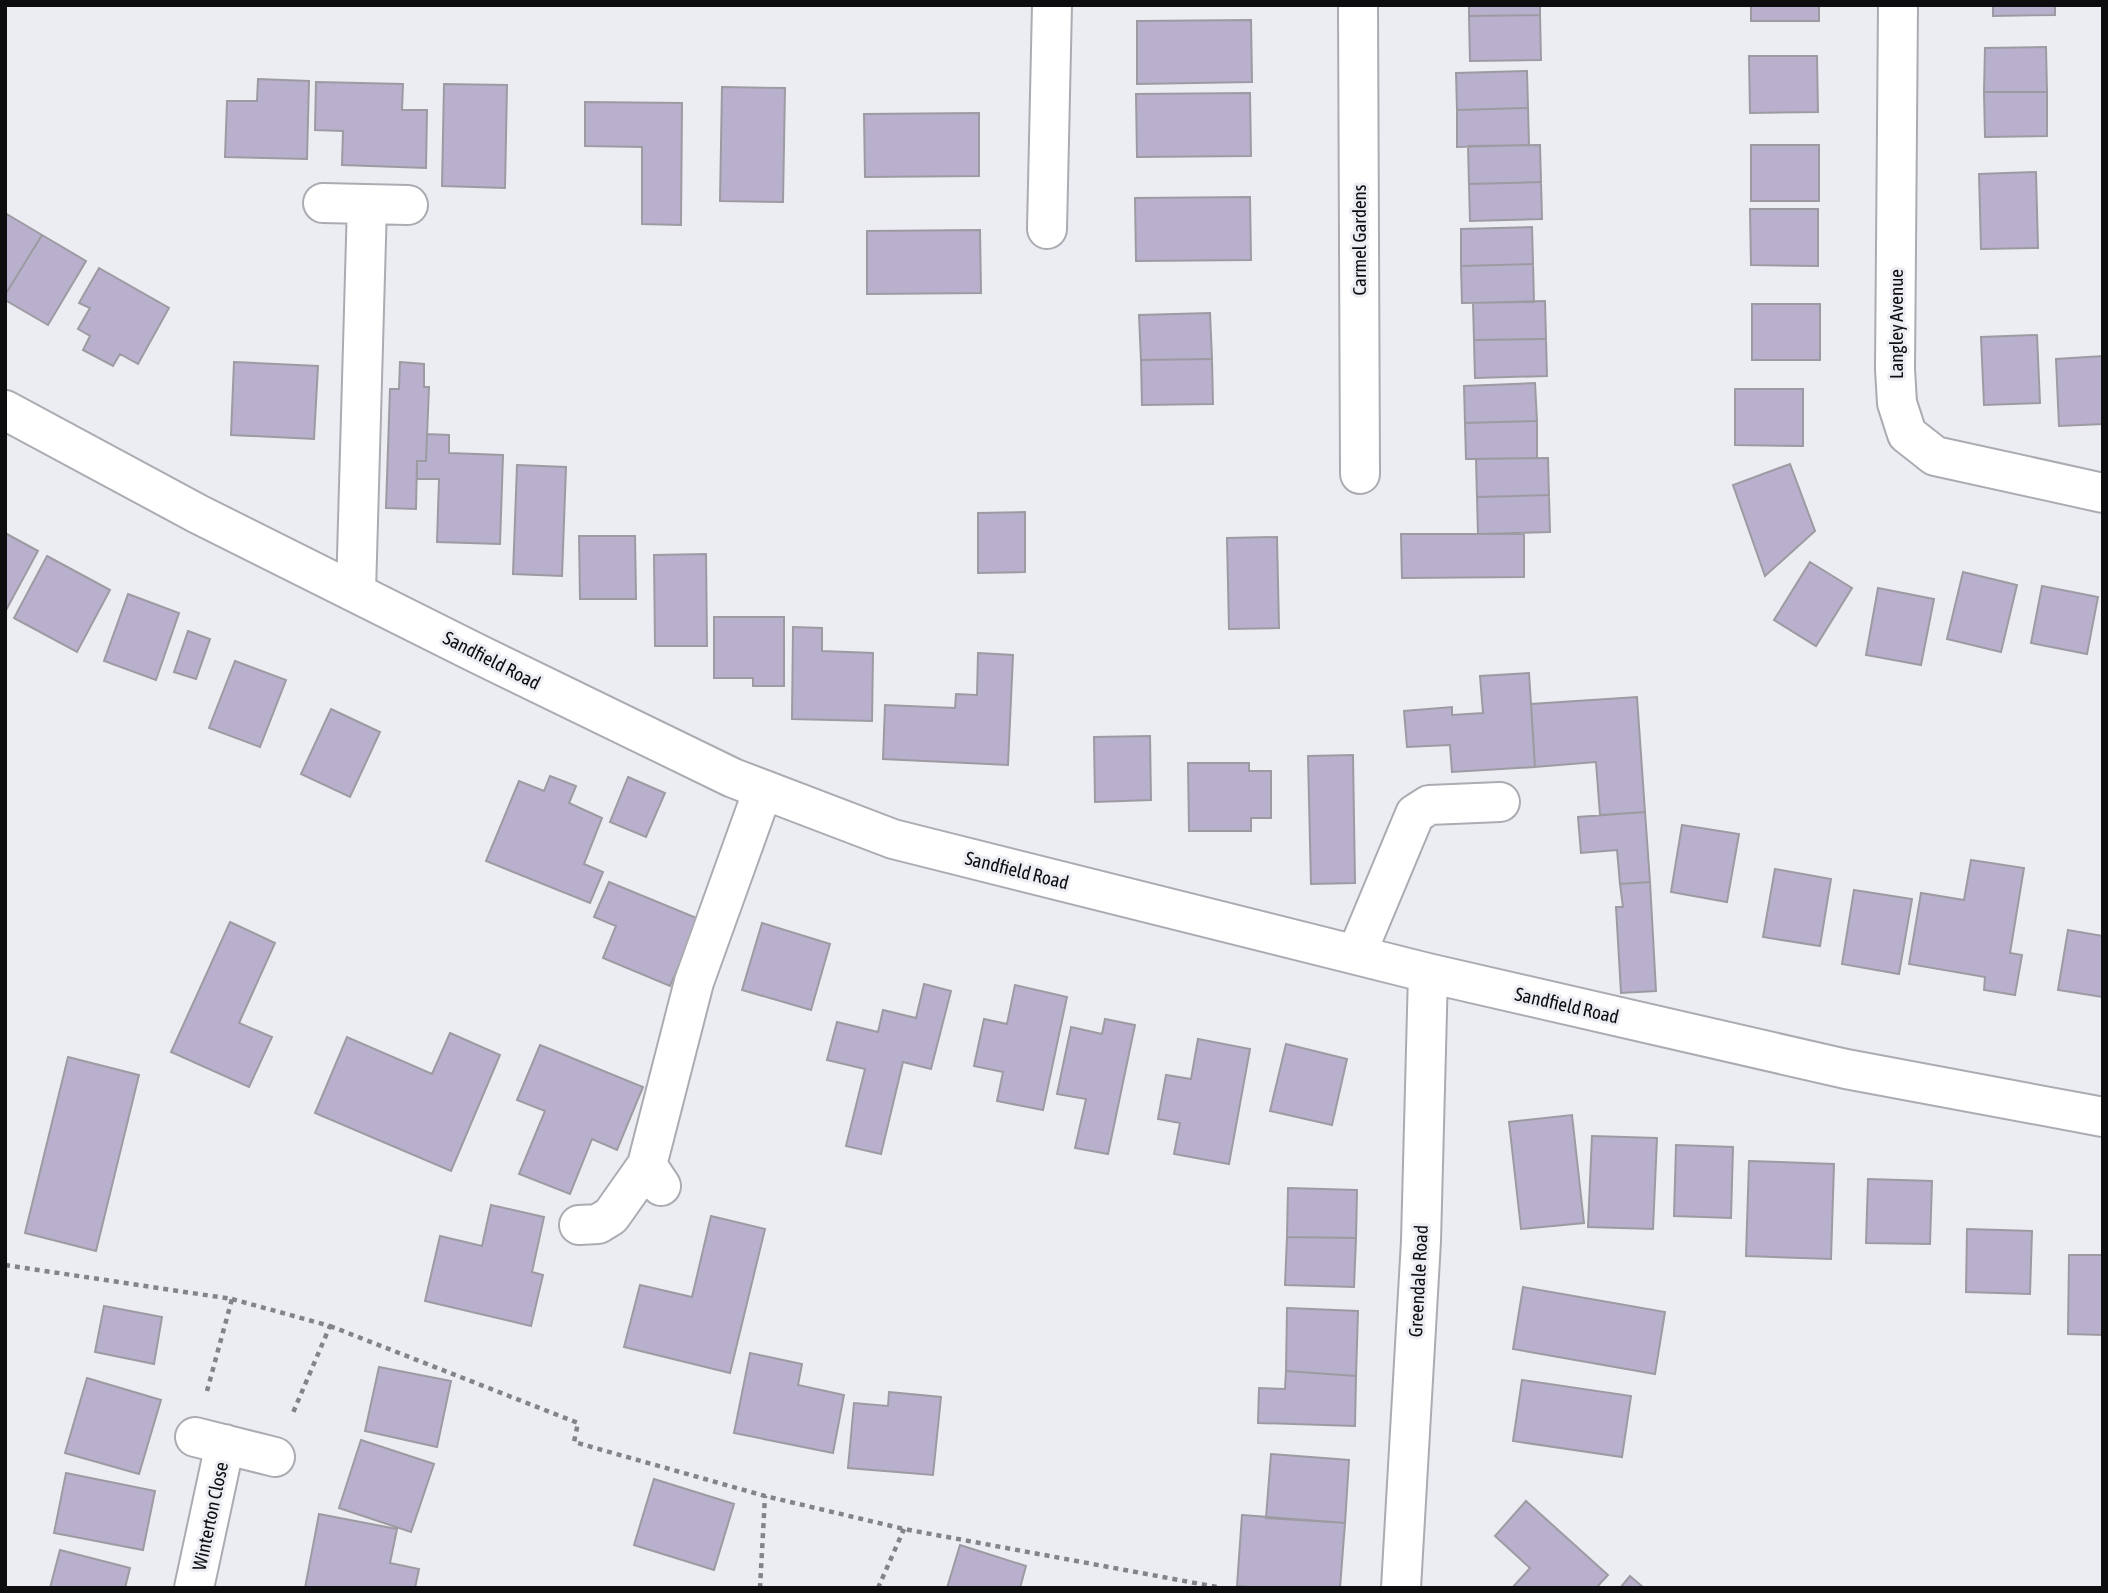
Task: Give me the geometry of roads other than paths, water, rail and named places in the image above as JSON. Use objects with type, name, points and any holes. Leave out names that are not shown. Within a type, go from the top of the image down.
[{"type":"street","points":[[1047,229],[1052,5]]},
{"type":"street","name":"Carmel Gardens","points":[[1358,5],[1360,474]]},
{"type":"street","name":"Langley Avenue","points":[[1898,5],[1895,369],[1897,403],[1907,434],[1935,456],[2103,493]]},
{"type":"street","points":[[323,203],[408,205]]},
{"type":"street","points":[[356,592],[367,204]]},
{"type":"street","name":"Sandfield Road","points":[[5,410],[198,514],[733,778],[892,839],[1428,973],[1846,1069],[2103,1117]]},
{"type":"street","points":[[579,1225],[598,1224],[611,1216],[654,1176],[694,982],[763,790]]},
{"type":"street","points":[[1356,955],[1415,814],[1429,805],[1500,802]]},
{"type":"street","name":"Greendale Road","points":[[1401,1588],[1421,1241],[1428,973]]},
{"type":"street","name":"Winterton Close","points":[[194,1588],[210,1440],[275,1457]]}]
